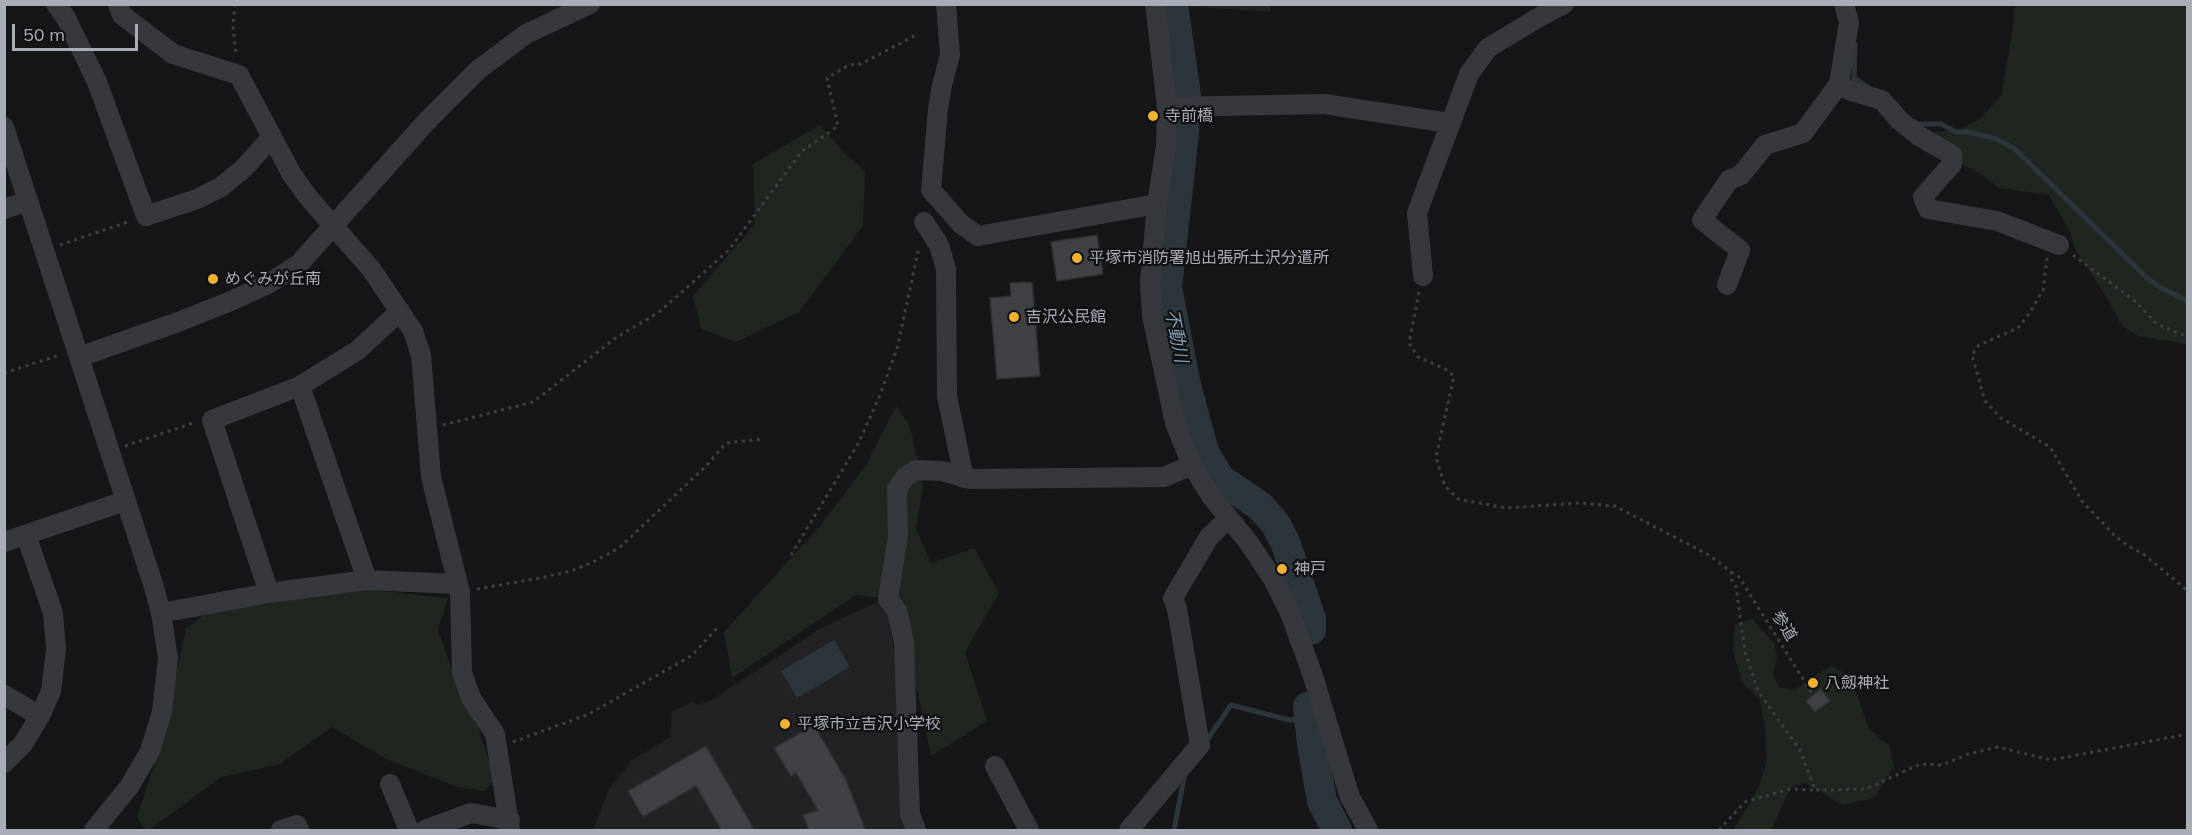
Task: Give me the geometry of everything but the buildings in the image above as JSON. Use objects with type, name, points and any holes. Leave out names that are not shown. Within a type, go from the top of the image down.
[{"type":"street","points":[[56,4],[66,18],[97,82],[146,216],[197,199],[221,187],[244,168],[272,136]]},
{"type":"street","points":[[118,4],[122,15],[173,54],[238,75],[291,173],[371,269],[413,331],[421,355],[431,477],[458,588],[462,673],[471,698],[495,734],[510,826],[471,813],[425,831]]},
{"type":"street","points":[[79,357],[178,322],[268,284],[299,264],[427,121],[478,70],[526,34],[590,4]]},
{"type":"street","points":[[946,4],[950,55],[940,97],[930,190],[961,224],[978,236],[1157,204]]},
{"type":"street","points":[[1155,4],[1167,107],[1166,146],[1149,282],[1152,316],[1175,423],[1192,465],[1211,496],[1273,579],[1290,613],[1312,673],[1350,797],[1368,831]]},
{"type":"street","points":[[1423,276],[1417,213],[1468,74],[1488,48],[1564,4]]},
{"type":"street","points":[[1727,285],[1740,250],[1702,220],[1729,180],[1741,175],[1765,145],[1803,133],[1839,84],[1849,22],[1844,4]]},
{"type":"street","points":[[1839,84],[1851,91],[1882,100],[1899,120],[1919,136],[1952,155],[1952,164],[1923,197],[1928,209],[1997,221],[2054,243]]},
{"type":"street","points":[[1167,107],[1324,104],[1449,123]]},
{"type":"street","points":[[4,127],[154,586],[168,657],[162,712],[150,751],[129,787],[94,831]]},
{"type":"street","points":[[4,209],[28,201]]},
{"type":"street","points":[[924,222],[939,245],[946,269],[947,396],[964,478]]},
{"type":"street","points":[[269,593],[212,420],[300,386],[358,350],[400,311]]},
{"type":"street","points":[[300,386],[367,580]]},
{"type":"street","points":[[916,831],[910,814],[904,642],[897,611],[888,599],[898,536],[897,489],[905,477],[916,470],[942,471],[964,478],[1164,477],[1192,465]]},
{"type":"street","points":[[4,542],[125,501]]},
{"type":"street","points":[[1129,831],[1200,745],[1177,609],[1173,598],[1209,537],[1229,518]]},
{"type":"street","points":[[4,763],[23,744],[40,716],[51,691],[56,649],[53,613],[26,535]]},
{"type":"street","points":[[161,613],[269,593],[367,580],[458,588]]},
{"type":"street","points":[[4,695],[40,716]]},
{"type":"street","points":[[995,765],[1029,831]]},
{"type":"street","points":[[390,784],[409,831]]},
{"type":"street","points":[[281,831],[297,825],[299,831]]},
{"type":"path","points":[[236,4],[233,25],[238,75]]},
{"type":"path","points":[[427,429],[533,402],[617,338],[658,313],[728,250],[802,151],[838,126],[827,78],[849,65],[861,64],[916,35]]},
{"type":"path","points":[[791,555],[858,444],[880,395],[897,349],[924,222]]},
{"type":"path","points":[[45,251],[113,227]]},
{"type":"path","points":[[2187,337],[2157,324],[2135,302],[2054,243],[2043,290],[2029,314],[2018,328],[1979,345],[1972,355],[1985,401],[2001,418],[2050,447],[2082,501],[2115,536],[2142,553],[2187,591]]},
{"type":"path","name":"参道","points":[[1423,276],[1408,343],[1418,357],[1445,369],[1454,376],[1436,458],[1445,486],[1458,499],[1506,508],[1580,503],[1616,506],[1709,555],[1738,578],[1814,695]]},
{"type":"path","points":[[4,374],[58,355]]},
{"type":"path","points":[[124,446],[194,422],[212,420]]},
{"type":"path","points":[[458,588],[540,578],[571,571],[593,562],[619,548],[706,466],[726,443],[763,439]]},
{"type":"path","points":[[1731,572],[1732,581],[1736,587],[1745,652],[1758,691],[1800,750],[1815,790]]},
{"type":"path","points":[[498,747],[589,714],[691,656],[719,626]]},
{"type":"path","points":[[1719,831],[1745,802],[1790,789],[1866,789],[1920,764],[1942,765],[1968,754],[1998,747],[2050,760],[2187,734]]},
{"type":"shaded area","points":[[1270,5],[1270,12],[1184,6]]},
{"type":"shaded area","points":[[2017,5],[2187,5],[2187,344],[2138,336],[2121,325],[2110,303],[2075,249],[2070,232],[2049,195],[2000,188],[1972,169],[1932,153],[1930,133],[1960,129],[1979,120],[2001,96],[2013,29],[2014,8]]},
{"type":"shaded area","points":[[820,125],[845,154],[865,171],[863,226],[799,312],[736,342],[701,329],[693,296],[755,224],[753,164]]},
{"type":"shaded area","points":[[896,406],[910,426],[923,486],[916,529],[931,563],[974,548],[999,593],[965,652],[987,721],[931,756],[898,600],[856,595],[732,678],[724,632],[820,526],[866,465]]},
{"type":"shaded area","points":[[363,589],[448,598],[438,630],[451,667],[478,727],[495,779],[484,791],[457,787],[384,758],[332,727],[280,764],[221,777],[149,830],[145,830],[137,817],[162,740],[186,628],[209,612]]},
{"type":"shaded area","name":"平塚市立吉沢小学校","points":[[886,598],[897,671],[910,830],[593,830],[609,789],[632,760],[670,737],[672,712],[693,701],[697,705],[710,701],[821,628]]},
{"type":"shaded area","name":"八劔神社","points":[[1752,619],[1774,643],[1777,656],[1773,676],[1780,688],[1795,690],[1832,666],[1851,677],[1868,727],[1890,747],[1894,767],[1874,798],[1842,805],[1806,783],[1791,787],[1771,830],[1733,830],[1759,786],[1767,762],[1765,728],[1760,700],[1742,682],[1733,652],[1735,624]]},
{"type":"shaded area","points":[[834,640],[850,667],[797,698],[781,671]]},
{"type":"waterway","name":"不動川","points":[[1173,4],[1186,95],[1167,287],[1186,385],[1204,452],[1220,479],[1260,506],[1275,523],[1285,542],[1311,619],[1311,630]]},
{"type":"waterway","points":[[1855,44],[1854,78],[1868,87]]},
{"type":"waterway","points":[[1915,122],[1917,124],[1941,124],[1956,132],[1969,132],[1996,139],[2014,148],[2147,278],[2161,288],[2188,301]]},
{"type":"waterway","points":[[1205,743],[1231,705],[1289,720],[1308,718]]},
{"type":"waterway","name":"不動川","points":[[1308,707],[1322,801],[1337,830]]},
{"type":"waterway","points":[[1174,830],[1185,773]]},
{"type":"place","name":"寺前橋","points":[[1153,116]]},
{"type":"place","name":"平塚市消防署旭出張所土沢分遣所","points":[[1077,258]]},
{"type":"place","name":"めぐみが丘南","points":[[213,279]]},
{"type":"place","name":"吉沢公民館","points":[[1014,317]]},
{"type":"place","name":"神戸","points":[[1282,569]]},
{"type":"place","name":"八劔神社","points":[[1813,683]]},
{"type":"place","name":"平塚市立吉沢小学校","points":[[785,724]]}]
